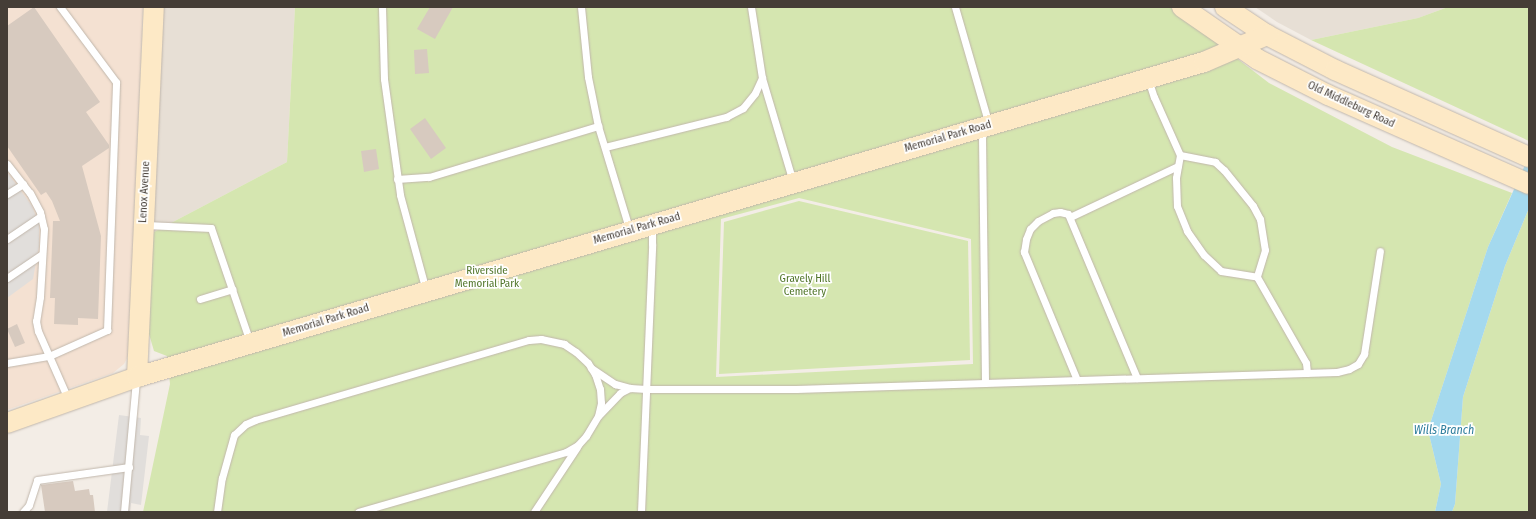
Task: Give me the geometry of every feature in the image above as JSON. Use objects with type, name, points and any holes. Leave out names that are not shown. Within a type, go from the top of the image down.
[{"type":"street","name":"Lenox Avenue","points":[[137,377],[154,7]]},
{"type":"street","name":"Old Middleburg Road","points":[[1182,7],[1257,58],[1328,95],[1529,184]]},
{"type":"street","points":[[1225,7],[1266,35],[1335,70],[1529,157]]},
{"type":"street","name":"Memorial Park Road","points":[[7,423],[137,377],[793,182],[1204,62],[1266,35]]},
{"type":"street","points":[[1471,159],[1479,135]]},
{"type":"lane","points":[[7,362],[49,356],[107,330],[116,82],[60,7]]},
{"type":"lane","points":[[382,7],[384,79],[397,179],[426,291]]},
{"type":"lane","points":[[581,7],[588,77],[598,126],[605,147],[639,228],[652,233],[642,512]]},
{"type":"lane","points":[[751,7],[762,78],[793,182]]},
{"type":"lane","points":[[955,7],[984,127],[982,136],[985,383]]},
{"type":"lane","points":[[605,147],[726,117],[743,108],[755,93],[762,78]]},
{"type":"lane","points":[[1148,79],[1154,97],[1180,156],[1176,178],[1177,206],[1187,231],[1204,255],[1222,271],[1257,277]]},
{"type":"lane","points":[[397,179],[429,177],[598,126]]},
{"type":"lane","points":[[1180,156],[1215,162],[1224,170],[1253,206],[1260,219],[1265,250],[1257,277],[1306,363],[1307,373]]},
{"type":"lane","points":[[7,164],[30,193],[41,216],[44,229],[40,297],[36,322],[38,331],[69,401]]},
{"type":"lane","points":[[1070,217],[1178,166]]},
{"type":"lane","points":[[7,194],[23,184]]},
{"type":"lane","points":[[1077,380],[1024,252],[1026,239],[1030,229],[1038,221],[1053,213],[1060,212],[1068,214],[1070,217],[1137,378]]},
{"type":"lane","points":[[7,239],[41,216]]},
{"type":"lane","points":[[144,225],[211,228],[250,343]]},
{"type":"lane","points":[[591,368],[615,384],[630,388],[646,389],[796,389],[1337,372],[1349,369],[1358,364],[1364,354],[1380,251]]},
{"type":"lane","points":[[7,278],[42,254]]},
{"type":"lane","points":[[200,299],[232,289]]},
{"type":"lane","points":[[217,512],[222,478],[230,447],[234,435],[246,424],[529,340],[541,339],[564,344],[576,352],[591,368],[595,374],[600,389],[601,403],[598,416]]},
{"type":"lane","points":[[124,512],[137,377]]},
{"type":"lane","points":[[534,512],[598,416],[620,393],[630,388]]},
{"type":"lane","points":[[358,512],[566,452],[578,445]]},
{"type":"lane","points":[[23,512],[29,505],[37,480],[129,467]]},
{"type":"shaded area","points":[[7,7],[143,7],[130,352],[124,364],[113,373],[7,410]]},
{"type":"shaded area","points":[[160,7],[295,7],[287,162],[152,233]]},
{"type":"shaded area","points":[[1255,7],[1448,7],[1418,18],[1311,40],[1277,22]]},
{"type":"shaded area","points":[[7,172],[32,206],[39,224],[39,246],[33,279],[7,298]]},
{"type":"shaded area","points":[[119,415],[141,418],[140,435],[149,436],[141,505],[131,503],[130,512],[107,512]]},
{"type":"green space","name":"Riverside Memorial Park","points":[[295,7],[1170,7],[1269,83],[1392,147],[1512,193],[1488,247],[1428,430],[1441,484],[1435,512],[143,512],[170,384],[167,356],[154,351],[149,334],[152,233],[287,162]],"holes":[[[799,198],[971,239],[973,364],[716,377],[721,219]]]},
{"type":"green space","points":[[1448,7],[1529,7],[1529,141],[1311,40],[1418,18]]},
{"type":"green space","name":"Gravely Hill Cemetery","points":[[799,201],[968,241],[970,360],[719,374],[724,222]]},
{"type":"green space","points":[[1529,208],[1529,512],[1452,512],[1455,504],[1463,397],[1505,266]]},
{"type":"water","name":"Wills Branch","points":[[1529,156],[1529,208],[1505,266],[1463,397],[1455,504],[1452,512],[1435,512],[1441,484],[1428,430],[1488,247]]},
{"type":"building","points":[[34,7],[100,102],[86,112],[109,145],[109,148],[82,166],[101,236],[98,319],[78,318],[78,325],[54,324],[55,298],[50,298],[53,221],[60,221],[52,201],[46,192],[41,195],[7,146],[7,26]]},
{"type":"building","points":[[430,7],[453,7],[435,39],[417,29]]},
{"type":"building","points":[[427,49],[429,73],[415,74],[414,50]]},
{"type":"building","points":[[425,118],[446,148],[431,159],[410,129]]},
{"type":"building","points":[[376,149],[379,169],[364,172],[361,151]]},
{"type":"building","points":[[17,324],[25,343],[15,347],[7,329]]},
{"type":"building","points":[[73,481],[75,491],[89,489],[90,495],[93,495],[95,512],[45,512],[41,485]]}]
